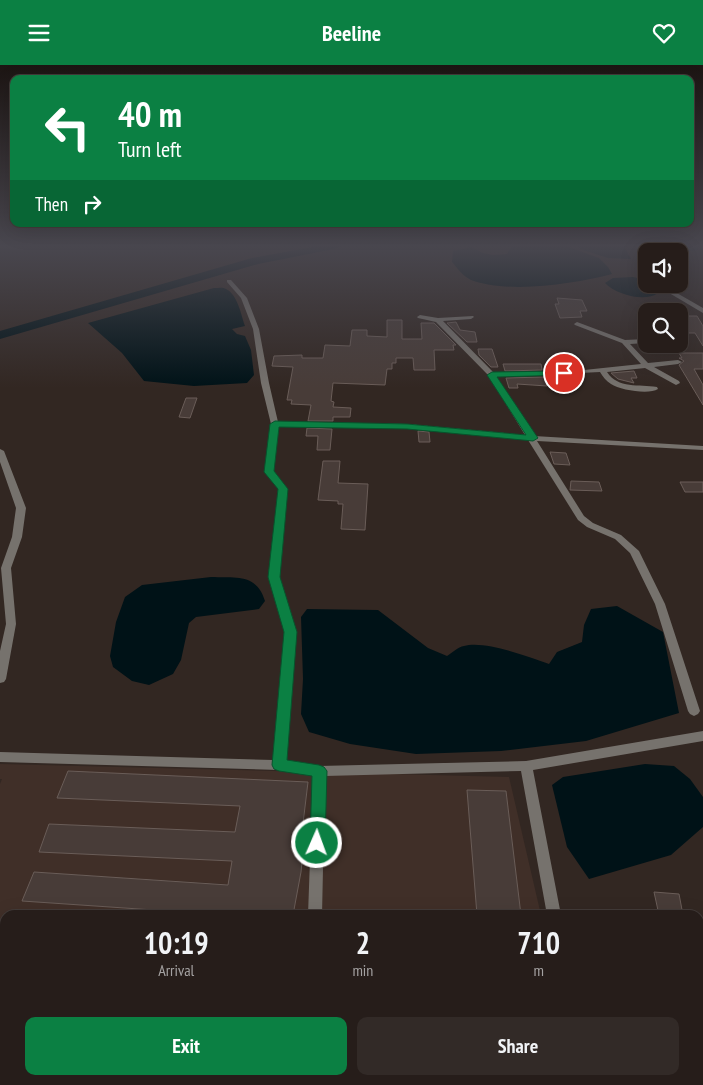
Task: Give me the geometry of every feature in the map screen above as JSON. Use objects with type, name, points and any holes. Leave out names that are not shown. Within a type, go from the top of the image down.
[{"type":"street","points":[[240,294],[244,298],[256,329],[264,383],[275,424],[269,472],[283,489],[274,577],[291,632],[279,765]]},
{"type":"street","points":[[673,294],[703,311]]},
{"type":"street","points":[[420,317],[438,320],[471,317]]},
{"type":"street","points":[[438,320],[492,375],[533,438],[581,518],[590,525],[618,537],[634,551],[660,604],[694,711]]},
{"type":"street","points":[[577,324],[624,342],[638,341]]},
{"type":"street","points":[[624,342],[646,365],[676,383]]},
{"type":"street","points":[[492,375],[603,371],[678,362]]},
{"type":"street","points":[[603,371],[612,383],[624,387],[654,389]]},
{"type":"street","points":[[275,424],[407,426],[533,438],[703,448]]},
{"type":"street","points":[[0,451],[20,508],[17,537],[6,568],[11,624],[0,679]]},
{"type":"street","points":[[0,757],[279,765],[319,771],[526,766],[703,736]]},
{"type":"street","points":[[526,766],[553,910]]},
{"type":"street","points":[[315,910],[319,771]]},
{"type":"shaded area","points":[[194,294],[231,294],[236,300],[245,326],[232,329],[237,334],[245,336],[251,350],[254,375],[247,383],[194,386],[144,381],[122,353],[88,323]]},
{"type":"shaded area","points":[[622,294],[657,294],[646,297]]},
{"type":"shaded area","points":[[211,577],[237,578],[251,581],[261,592],[265,601],[259,609],[196,617],[189,623],[181,660],[173,674],[149,685],[132,681],[113,667],[110,656],[116,622],[125,597],[142,585]]},
{"type":"shaded area","points":[[617,606],[663,632],[679,713],[586,741],[501,751],[416,754],[350,744],[309,732],[301,714],[303,679],[301,617],[307,609],[378,610],[428,648],[447,656],[462,647],[483,645],[506,650],[549,664],[557,652],[582,642],[584,625],[591,609]]},
{"type":"shaded area","points":[[0,764],[509,777],[540,910],[520,910],[506,791],[467,790],[477,910],[294,910],[297,884],[240,885],[34,872],[23,901],[154,910],[0,910],[0,784],[2,779],[0,779]],"holes":[[[68,771],[308,782],[304,820],[238,816],[240,806],[58,798]],[[49,824],[238,832],[231,869],[232,861],[39,852]]]},
{"type":"shaded area","points":[[645,764],[674,766],[690,779],[703,797],[703,827],[671,855],[589,879],[567,847],[552,785],[563,777]]},
{"type":"building","points":[[557,298],[582,300],[587,311],[580,311],[582,317],[560,318],[555,304],[559,304]]},
{"type":"building","points":[[688,316],[697,316],[703,326],[703,346],[695,333],[688,333]]},
{"type":"building","points":[[387,320],[402,320],[402,339],[422,339],[421,323],[434,323],[456,345],[453,345],[454,350],[434,350],[435,370],[414,370],[413,358],[396,358],[396,363],[392,363],[392,369],[387,369],[385,385],[333,383],[331,401],[334,402],[333,407],[351,408],[350,417],[333,417],[333,421],[308,421],[311,405],[291,404],[292,400],[287,400],[293,367],[272,366],[274,356],[302,355],[302,358],[323,358],[325,345],[350,346],[352,330],[367,330],[367,336],[387,337]]},
{"type":"building","points":[[456,322],[460,330],[475,332],[477,342],[467,342],[447,323]]},
{"type":"building","points":[[478,349],[492,349],[498,367],[491,367],[479,355]]},
{"type":"building","points":[[679,353],[703,353],[703,369],[694,369],[703,385],[703,405],[679,365],[684,361],[679,358],[682,358]]},
{"type":"building","points":[[503,364],[541,364],[542,370],[505,371]]},
{"type":"building","points":[[634,371],[637,378],[631,378],[634,383],[618,379],[611,373]]},
{"type":"building","points":[[544,377],[547,386],[517,384],[518,388],[509,388],[506,378]]},
{"type":"building","points":[[186,398],[197,398],[190,418],[179,417]]},
{"type":"building","points":[[307,428],[332,429],[330,450],[317,450],[318,436],[306,436]]},
{"type":"building","points":[[418,431],[429,432],[430,442],[419,442]]},
{"type":"building","points":[[550,452],[566,453],[570,465],[554,464]]},
{"type":"building","points":[[323,461],[340,461],[338,483],[368,484],[365,530],[341,529],[343,504],[338,504],[338,501],[318,500]]},
{"type":"building","points":[[571,481],[599,482],[602,491],[570,490]]},
{"type":"building","points":[[680,482],[703,482],[703,492],[685,492]]},
{"type":"building","points":[[68,771],[308,782],[302,832],[305,832],[301,872],[294,910],[154,910],[22,901],[34,872],[228,885],[232,861],[39,852],[49,824],[235,832],[240,806],[57,798]]},
{"type":"building","points":[[467,790],[506,791],[520,910],[477,910]]},
{"type":"building","points":[[654,892],[679,894],[682,910],[658,910]]},
{"type":"waterway","points":[[0,335],[143,294]]},
{"type":"route","points":[[317,843],[319,771],[279,765],[291,632],[274,577],[283,489],[269,472],[275,424],[407,426],[533,438],[492,375],[564,373]]}]
